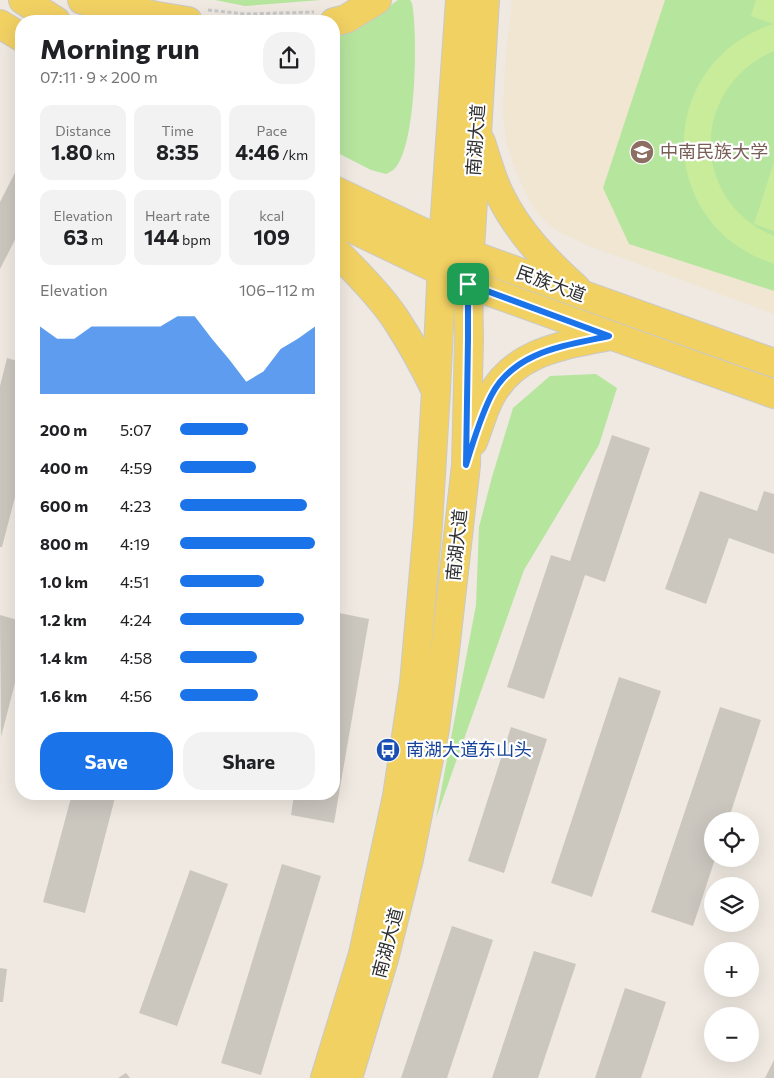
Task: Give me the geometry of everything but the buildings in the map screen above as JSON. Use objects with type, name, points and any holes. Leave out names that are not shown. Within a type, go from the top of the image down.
[{"type":"main road","points":[[23,0],[47,15]]},
{"type":"main road","points":[[82,0],[190,15]]},
{"type":"main road","points":[[340,18],[346,19],[377,0]]},
{"type":"main road","name":"南湖大道","points":[[325,1078],[363,954],[385,856],[406,742],[414,683],[425,563],[436,391],[441,272],[460,0]]},
{"type":"main road","name":"南湖大道","points":[[348,1078],[384,959],[409,859],[435,729],[457,555],[466,465],[469,254],[485,0]]},
{"type":"main road","points":[[0,24],[15,33]]},
{"type":"main road","points":[[477,129],[500,195],[514,220],[552,267],[586,296]]},
{"type":"main road","name":"民族大道","points":[[340,193],[469,254],[774,363]]},
{"type":"main road","name":"民族大道","points":[[340,223],[468,284],[774,394]]},
{"type":"main road","points":[[340,255],[356,271],[394,317],[419,357],[436,391]]},
{"type":"main road","points":[[466,465],[491,396],[507,373],[522,361],[539,353],[609,336]]},
{"type":"path","points":[[221,15],[272,15]]},
{"type":"shaded area","name":"中南民族大学","points":[[512,0],[774,0],[774,314],[592,247],[559,232],[535,210],[513,164],[506,140],[503,110]]},
{"type":"green space","points":[[215,0],[321,0],[245,6]]},
{"type":"green space","points":[[398,0],[410,0],[414,18],[415,38],[414,86],[409,132],[404,151],[397,166],[386,174],[371,170],[340,154],[340,33],[384,10]]},
{"type":"green space","points":[[665,0],[774,0],[774,291],[629,244],[603,188]]},
{"type":"green space","points":[[756,0],[774,0],[774,51],[746,68],[727,90],[715,116],[711,144],[714,172],[726,197],[746,219],[774,236],[774,264],[735,244],[706,216],[690,181],[684,144],[689,107],[706,73],[734,44],[773,24],[751,16]]},
{"type":"green space","points":[[774,162],[774,231],[754,224]]},
{"type":"green space","points":[[596,374],[617,388],[599,445],[524,570],[436,818],[476,605],[479,527],[513,408],[550,376]]},
{"type":"place","name":"中南民族大学","points":[[642,152]]},
{"type":"place","name":"南湖大道东山头","points":[[388,750]]},
{"type":"route","points":[[468,284],[609,336],[539,353],[522,361],[507,373],[491,396],[466,465],[468,284]]}]
